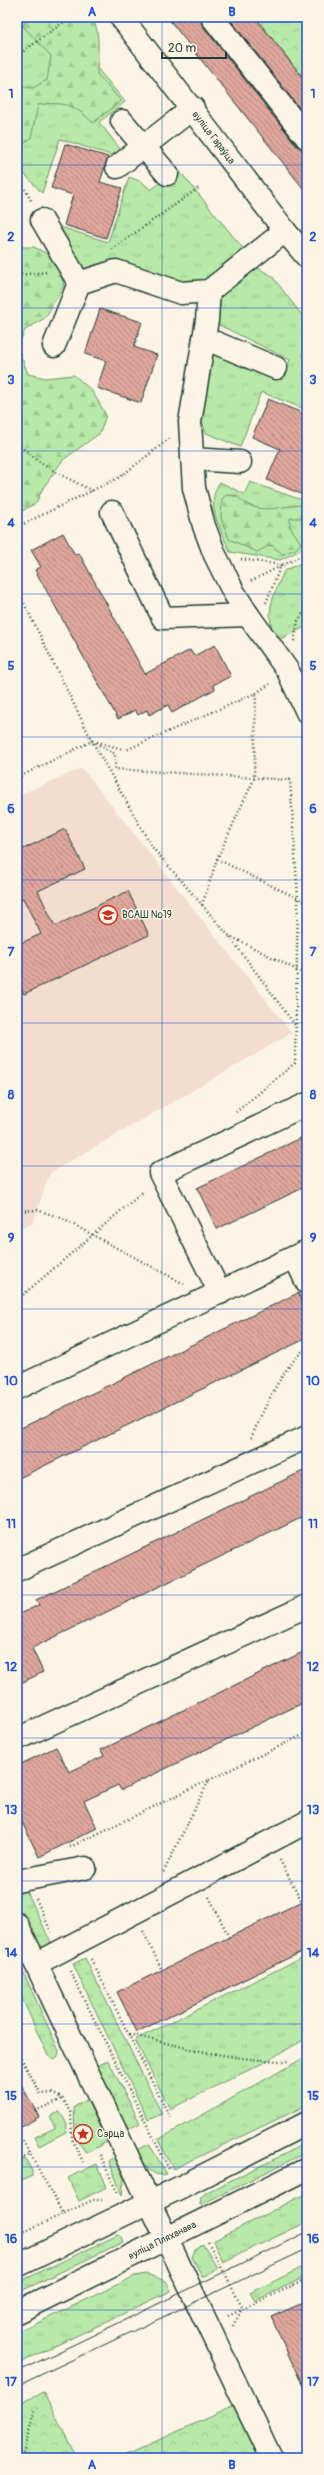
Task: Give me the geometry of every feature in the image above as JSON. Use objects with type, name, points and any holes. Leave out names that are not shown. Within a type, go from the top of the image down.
[{"type":"main road","name":"вуліца Гараўца","points":[[121,17],[193,108],[285,231],[307,257]]},
{"type":"main road","points":[[212,17],[307,138]]},
{"type":"main road","points":[[117,167],[193,108]]},
{"type":"main road","points":[[122,121],[167,174]]},
{"type":"main road","points":[[42,220],[79,284]]},
{"type":"main road","points":[[54,346],[79,284],[116,271],[181,293],[209,291],[285,231]]},
{"type":"main road","points":[[209,291],[204,338],[190,422],[194,488],[204,526],[233,591],[252,621],[288,671],[307,712]]},
{"type":"main road","points":[[204,338],[276,368]]},
{"type":"main road","points":[[192,459],[240,462]]},
{"type":"main road","points":[[112,512],[163,618],[252,621]]},
{"type":"main road","points":[[214,1295],[160,1174],[307,1104]]},
{"type":"main road","points":[[17,1388],[301,1254],[307,1284]]},
{"type":"main road","points":[[17,1570],[307,1437]]},
{"type":"main road","points":[[17,1739],[307,1606]]},
{"type":"main road","points":[[36,1964],[60,1951],[143,1915],[307,1822]]},
{"type":"main road","points":[[22,1880],[86,1868]]},
{"type":"main road","points":[[17,1924],[271,2458]]},
{"type":"main road","points":[[17,2266],[307,2123]]},
{"type":"main road","name":"вуліца Пляханава","points":[[17,2312],[307,2169]]},
{"type":"path","points":[[17,56],[66,21]]},
{"type":"path","points":[[17,175],[42,220]]},
{"type":"path","points":[[106,253],[200,187]]},
{"type":"path","points":[[17,275],[56,271]]},
{"type":"path","points":[[17,527],[120,477],[190,422]]},
{"type":"path","points":[[17,444],[45,466],[92,491]]},
{"type":"path","points":[[233,591],[281,565],[307,553]]},
{"type":"path","points":[[216,555],[281,565]]},
{"type":"path","points":[[252,621],[281,565]]},
{"type":"path","points":[[17,589],[92,741],[152,847],[228,935],[295,1025]]},
{"type":"path","points":[[17,778],[92,741],[126,750],[256,693],[288,671],[298,621],[307,607]]},
{"type":"path","points":[[202,905],[217,859],[254,779],[256,693]]},
{"type":"path","points":[[92,741],[115,754],[115,769],[254,779],[290,780],[298,898],[295,971],[295,1063]]},
{"type":"path","points":[[217,859],[307,902]]},
{"type":"path","points":[[228,935],[295,971],[307,975]]},
{"type":"path","points":[[17,1211],[37,1210],[59,1217],[214,1295]]},
{"type":"path","points":[[237,1469],[264,1409],[295,1357],[307,1347]]},
{"type":"path","points":[[65,1850],[307,1733]]},
{"type":"path","points":[[162,1970],[143,1915],[208,1780]]},
{"type":"path","points":[[277,1854],[302,1902]]},
{"type":"path","points":[[22,1880],[60,1951],[149,2130]]},
{"type":"path","points":[[206,1890],[229,1937]]},
{"type":"path","points":[[88,1952],[171,2119]]},
{"type":"path","points":[[129,2034],[223,2056],[255,2061],[288,2061]]},
{"type":"path","points":[[17,2051],[41,2094],[52,2093],[62,2099],[71,2112],[72,2139],[83,2162]]},
{"type":"path","points":[[35,2110],[62,2099]]},
{"type":"path","points":[[23,2141],[64,2214]]},
{"type":"path","points":[[17,2160],[30,2154]]},
{"type":"path","points":[[100,2155],[120,2199]]},
{"type":"path","points":[[17,2235],[93,2200],[106,2200]]},
{"type":"path","points":[[243,2309],[307,2279]]},
{"type":"path","points":[[22,2458],[34,2408]]},
{"type":"shaded area","name":"ВСАШ №19","points":[[82,768],[292,1033],[50,1173],[33,1222],[17,1230],[17,796]]},
{"type":"green space","points":[[17,17],[55,17],[125,102],[99,122],[121,150],[114,156],[60,139],[42,193],[17,166]]},
{"type":"green space","points":[[27,17],[91,17],[97,29],[98,36],[97,74],[121,101],[93,123],[75,108],[63,104],[38,105],[31,138],[18,148],[17,87],[33,88],[47,80],[51,56],[23,26]]},
{"type":"green space","points":[[255,17],[307,17],[307,83]]},
{"type":"green space","points":[[178,169],[245,251],[203,283],[172,284],[84,276],[60,227],[108,242],[129,177],[142,182],[151,190]]},
{"type":"green space","points":[[17,247],[34,247],[55,258],[64,285],[45,318],[25,330],[18,348],[28,374],[45,378],[74,375],[92,391],[106,415],[100,433],[63,460],[43,488],[36,503],[17,514]]},
{"type":"green space","points":[[256,267],[272,276],[307,322],[307,410],[261,392],[240,447],[206,433],[200,415],[209,348],[281,380],[290,360],[215,323],[217,297]]},
{"type":"green space","points":[[220,482],[244,494],[250,482],[305,501],[307,496],[307,547],[280,560],[230,552],[219,526],[214,508],[215,490]]},
{"type":"green space","points":[[226,495],[237,496],[252,506],[260,508],[268,509],[303,505],[307,509],[304,518],[290,518],[290,527],[301,543],[296,549],[283,554],[271,545],[257,552],[229,539],[221,518],[222,499]]},
{"type":"green space","points":[[307,560],[307,626],[277,641],[273,631],[270,613],[273,597],[284,571]]},
{"type":"green space","points":[[25,1887],[51,1943],[44,1947],[31,1936],[23,1924],[18,1912],[17,1898]]},
{"type":"green space","points":[[307,1955],[307,2038],[263,2063],[170,2109],[135,2040]]},
{"type":"green space","points":[[17,1958],[59,2051],[58,2056],[55,2059],[48,2056],[17,1987]]},
{"type":"green space","points":[[85,1958],[162,2114],[148,2120],[73,1964]]},
{"type":"green space","points":[[307,2056],[307,2105],[173,2169],[158,2140]]},
{"type":"green space","points":[[108,2060],[140,2123],[129,2129],[123,2125],[93,2069]]},
{"type":"green space","points":[[87,2100],[107,2142],[86,2153],[75,2137],[74,2107]]},
{"type":"green space","points":[[60,2111],[67,2125],[66,2132],[39,2146],[35,2137],[55,2128],[50,2117]]},
{"type":"green space","points":[[307,2143],[307,2152],[200,2205],[201,2197],[207,2192]]},
{"type":"green space","points":[[149,2144],[167,2174],[161,2175],[152,2172],[136,2150]]},
{"type":"green space","points":[[115,2157],[124,2179],[122,2195],[109,2161]]},
{"type":"green space","points":[[25,2158],[32,2171],[32,2176],[17,2183],[17,2162]]},
{"type":"green space","points":[[97,2164],[107,2187],[79,2201],[68,2178]]},
{"type":"green space","points":[[307,2193],[307,2222],[223,2262],[213,2241]]},
{"type":"green space","points":[[118,2235],[121,2236],[123,2242],[17,2293],[17,2283]]},
{"type":"green space","points":[[203,2245],[218,2269],[202,2277],[192,2257],[195,2250]]},
{"type":"green space","points":[[307,2265],[307,2276],[255,2301],[250,2293]]},
{"type":"green space","points":[[146,2274],[166,2281],[171,2291],[17,2364],[17,2333],[135,2276]]},
{"type":"green space","points":[[43,2392],[77,2458],[17,2458],[17,2404]]},
{"type":"green space","points":[[238,2404],[265,2458],[119,2458]]},
{"type":"building","points":[[167,17],[200,17],[202,25],[297,146],[307,150],[307,193]]},
{"type":"building","points":[[228,17],[255,17],[307,83],[307,118]]},
{"type":"building","points":[[65,144],[108,157],[100,182],[122,188],[106,238],[64,225],[73,195],[51,188]]},
{"type":"building","points":[[100,309],[142,322],[134,347],[157,355],[141,403],[97,388],[106,361],[85,354]]},
{"type":"building","points":[[268,399],[307,415],[307,427],[301,443],[307,445],[307,481],[301,494],[267,480],[280,449],[252,437]]},
{"type":"building","points":[[63,533],[75,555],[79,553],[145,674],[190,650],[194,656],[215,645],[231,676],[213,685],[215,689],[172,713],[168,705],[149,715],[147,710],[138,715],[135,710],[118,719],[35,570],[41,567],[31,550]]},
{"type":"building","points":[[65,829],[85,869],[38,891],[55,926],[128,891],[149,935],[24,994],[17,981],[17,945],[41,934],[23,898],[17,901],[17,852]]},
{"type":"building","points":[[307,1135],[307,1186],[217,1229],[197,1188]]},
{"type":"building","points":[[298,1293],[307,1312],[307,1338],[17,1479],[17,1430]]},
{"type":"building","points":[[307,1469],[307,1515],[32,1648],[43,1672],[17,1685],[17,1615],[39,1605],[36,1600]]},
{"type":"building","points":[[307,1650],[307,1701],[121,1790],[118,1785],[84,1801],[97,1828],[39,1857],[17,1812],[17,1766],[56,1747],[69,1772],[104,1756],[101,1750]]},
{"type":"building","points":[[307,1899],[307,1949],[137,2032],[117,1992]]},
{"type":"building","points":[[17,2077],[39,2117],[17,2129]]},
{"type":"building","points":[[307,2301],[307,2395],[271,2317]]},
{"type":"tram line","points":[[17,2372],[307,2232]]},
{"type":"tram line","points":[[17,2386],[307,2249]]},
{"type":"place","name":"ВСАШ №19","points":[[108,915]]},
{"type":"place","name":"Сэрца","points":[[83,2134]]}]
